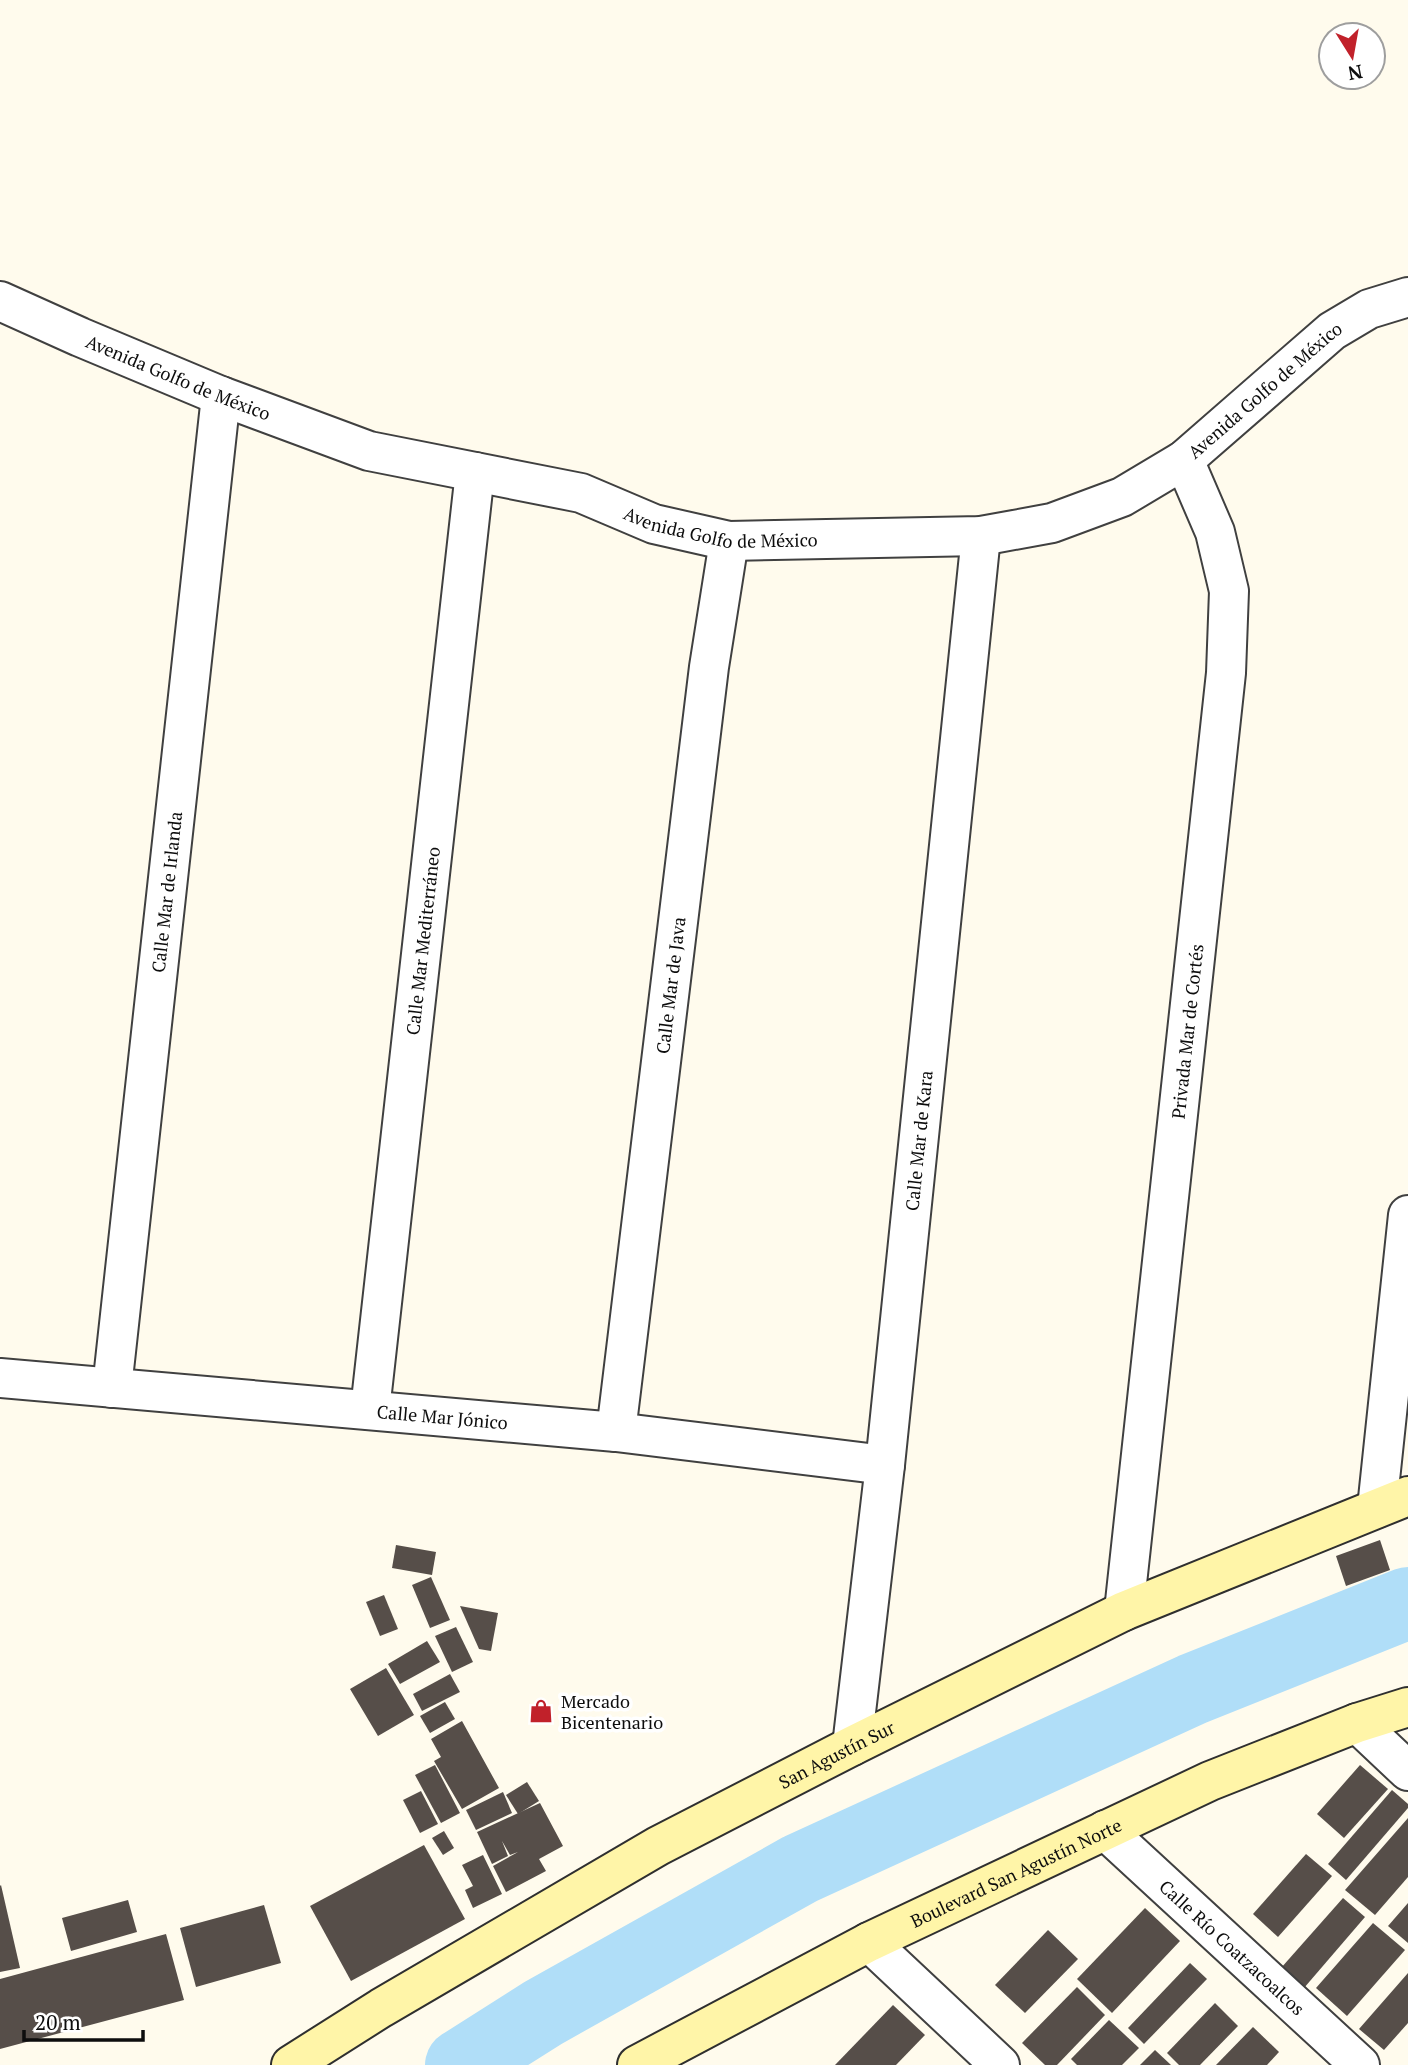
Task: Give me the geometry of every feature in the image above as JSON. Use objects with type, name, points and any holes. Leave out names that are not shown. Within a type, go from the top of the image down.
[{"type":"main road","name":"San Agustín Sur","points":[[291,2065],[381,2008],[658,1846],[852,1746],[1124,1611],[1393,1502]]},
{"type":"main road","name":"Boulevard San Agustín Norte","points":[[637,2065],[869,1942],[1210,1781],[1357,1723],[1408,1707]]},
{"type":"street","name":"Avenida Golfo de México","points":[[0,301],[221,396],[369,451],[581,494],[654,524],[729,541],[981,536],[1052,523],[1122,497],[1184,460],[1332,331],[1369,309],[1408,298]]},
{"type":"street","name":"Calle Mar de Irlanda","points":[[112,1388],[221,396]]},
{"type":"street","name":"Privada Mar de Cortés","points":[[1124,1611],[1226,673],[1229,591],[1214,532],[1184,460]]},
{"type":"street","name":"Calle Mar Mediterráneo","points":[[370,1410],[475,472]]},
{"type":"street","name":"Calle Mar de Kara","points":[[852,1746],[885,1465],[981,536]]},
{"type":"street","name":"Calle Mar de Java","points":[[616,1432],[709,667],[729,541]]},
{"type":"street","points":[[1393,1502],[1408,1214]]},
{"type":"street","name":"Calle Mar Jónico","points":[[0,1378],[616,1432],[885,1465]]},
{"type":"street","points":[[1357,1723],[1408,1771]]},
{"type":"street","name":"Calle Río Coatzacoalcos","points":[[1105,1830],[1360,2065]]},
{"type":"street","points":[[869,1942],[1000,2065]]},
{"type":"building","points":[[1380,1540],[1390,1570],[1346,1586],[1336,1556]]},
{"type":"building","points":[[396,1545],[436,1552],[432,1575],[392,1568]]},
{"type":"building","points":[[431,1577],[450,1620],[430,1628],[412,1585]]},
{"type":"building","points":[[384,1595],[398,1629],[380,1636],[366,1602]]},
{"type":"building","points":[[460,1606],[498,1613],[491,1651],[479,1649]]},
{"type":"building","points":[[456,1627],[473,1662],[452,1672],[435,1636]]},
{"type":"building","points":[[427,1641],[440,1662],[400,1684],[388,1664]]},
{"type":"building","points":[[386,1668],[414,1715],[378,1736],[350,1689]]},
{"type":"building","points":[[450,1674],[460,1692],[422,1711],[413,1694]]},
{"type":"building","points":[[445,1702],[455,1719],[430,1733],[420,1716]]},
{"type":"building","points":[[462,1721],[499,1788],[462,1809],[434,1761],[441,1757],[431,1739]]},
{"type":"building","points":[[435,1765],[460,1813],[441,1823],[415,1775]]},
{"type":"building","points":[[1360,1765],[1388,1789],[1344,1838],[1317,1814]]},
{"type":"building","points":[[527,1782],[539,1801],[518,1814],[506,1795]]},
{"type":"building","points":[[1392,1790],[1408,1804],[1408,1808],[1346,1880],[1328,1864]]},
{"type":"building","points":[[421,1791],[438,1824],[420,1833],[403,1800]]},
{"type":"building","points":[[503,1792],[512,1813],[476,1830],[466,1810]]},
{"type":"building","points":[[540,1803],[563,1846],[539,1859],[546,1871],[506,1892],[493,1866],[518,1852],[510,1855],[502,1841],[508,1856],[492,1864],[477,1832]]},
{"type":"building","points":[[1408,1818],[1408,1877],[1375,1915],[1345,1890]]},
{"type":"building","points":[[444,1831],[454,1848],[443,1855],[432,1838]]},
{"type":"building","points":[[424,1845],[465,1919],[351,1981],[310,1906]]},
{"type":"building","points":[[1306,1854],[1332,1876],[1278,1937],[1253,1914]]},
{"type":"building","points":[[483,1855],[502,1894],[473,1908],[465,1890],[473,1886],[462,1865]]},
{"type":"building","points":[[0,1886],[20,1968],[0,1972]]},
{"type":"building","points":[[1343,1898],[1365,1917],[1304,1988],[1281,1968]]},
{"type":"building","points":[[128,1900],[137,1932],[71,1951],[62,1918]]},
{"type":"building","points":[[1408,1903],[1408,1943],[1388,1926]]},
{"type":"building","points":[[264,1905],[281,1963],[196,1987],[180,1928]]},
{"type":"building","points":[[1145,1908],[1180,1941],[1112,2013],[1077,1979]]},
{"type":"building","points":[[1373,1923],[1405,1950],[1347,2016],[1316,1988]]},
{"type":"building","points":[[1048,1930],[1078,1959],[1025,2013],[995,1985]]},
{"type":"building","points":[[166,1934],[184,2000],[0,2049],[0,1979]]},
{"type":"building","points":[[1190,1963],[1207,1979],[1144,2044],[1128,2028]]},
{"type":"building","points":[[1408,1973],[1408,2023],[1384,2050],[1359,2029]]},
{"type":"building","points":[[1077,1987],[1105,2015],[1057,2065],[1045,2065],[1022,2043]]},
{"type":"building","points":[[1215,2003],[1238,2026],[1200,2065],[1179,2065],[1167,2053]]},
{"type":"building","points":[[893,2005],[925,2035],[896,2065],[835,2065]]},
{"type":"building","points":[[1109,2020],[1139,2048],[1122,2065],[1077,2065],[1071,2059]]},
{"type":"building","points":[[1253,2027],[1279,2052],[1267,2065],[1216,2065]]},
{"type":"building","points":[[1155,2050],[1171,2065],[1140,2065]]},
{"type":"waterway","points":[[461,2065],[543,2013],[800,1869],[1193,1689],[1408,1603]]},
{"type":"place","name":"Mercado Bicentenario","points":[[541,1711]]}]
